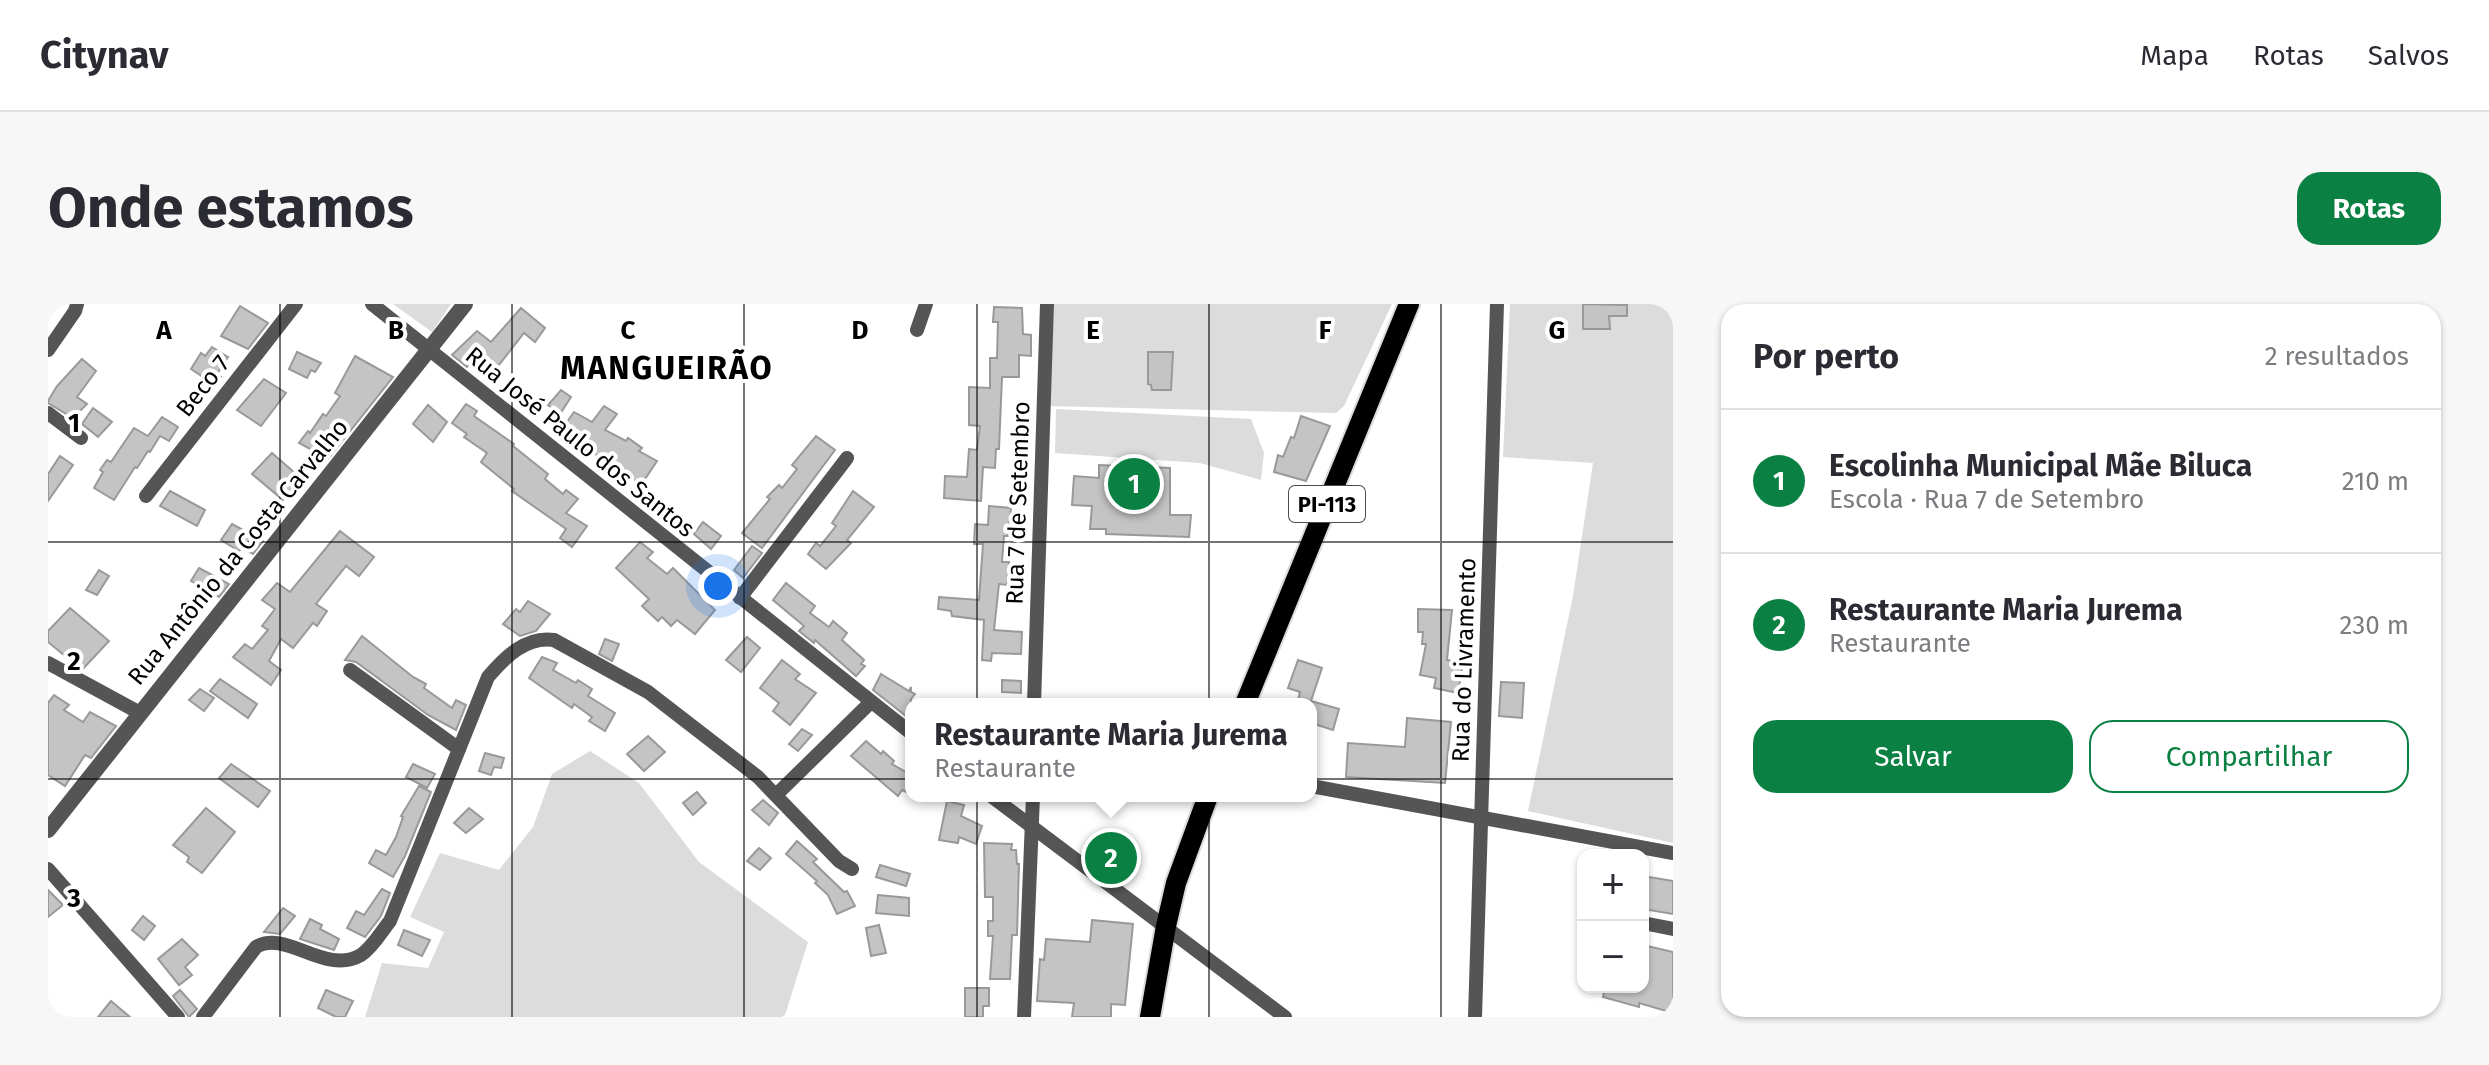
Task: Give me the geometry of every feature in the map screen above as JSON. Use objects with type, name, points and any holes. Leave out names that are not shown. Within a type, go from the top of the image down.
[{"type":"main road","name":"PI-113","points":[[1247,698],[1409,304]]},
{"type":"main road","points":[[1150,1017],[1176,883],[1206,802]]},
{"type":"street","points":[[48,350],[77,304]]},
{"type":"street","name":"Beco 7","points":[[146,496],[296,304]]},
{"type":"street","name":"Rua José Paulo dos Santos","points":[[372,304],[905,728]]},
{"type":"street","name":"Rua Antônio da Costa Carvalho","points":[[48,830],[465,304]]},
{"type":"street","points":[[917,330],[926,304]]},
{"type":"street","name":"Rua 7 de Setembro","points":[[1034,698],[1047,304]]},
{"type":"street","name":"Rua do Livramento","points":[[1475,1017],[1497,304]]},
{"type":"street","points":[[48,413],[81,438]]},
{"type":"street","points":[[740,598],[847,458]]},
{"type":"street","points":[[203,1017],[256,947],[262,944],[272,942],[342,961],[359,956],[369,948],[390,921],[488,677],[501,661],[521,646],[545,639],[554,640],[648,692],[758,777],[839,861],[852,869]]},
{"type":"street","points":[[48,663],[140,713]]},
{"type":"street","points":[[350,670],[459,749]]},
{"type":"street","points":[[776,795],[871,702]]},
{"type":"street","points":[[1317,787],[1673,853]]},
{"type":"street","points":[[998,802],[1285,1017]]},
{"type":"street","points":[[1024,1017],[1033,802]]},
{"type":"street","points":[[48,869],[178,1017]]},
{"type":"street","points":[[1649,924],[1673,929]]},
{"type":"shaded area","points":[[393,304],[451,304],[432,332]]},
{"type":"shaded area","points":[[1054,304],[1392,304],[1344,406],[1336,413],[1049,406]]},
{"type":"shaded area","points":[[1510,304],[1673,304],[1673,843],[1528,811],[1573,596],[1593,463],[1503,457]]},
{"type":"shaded area","points":[[1056,409],[1251,419],[1264,453],[1261,480],[1200,463],[1055,453]]},
{"type":"shaded area","points":[[590,751],[639,783],[699,862],[808,942],[785,1015],[365,1017],[382,963],[428,968],[444,932],[410,917],[440,853],[499,870],[533,827],[552,774]]},
{"type":"building","points":[[1583,304],[1627,305],[1627,316],[1609,316],[1610,329],[1583,329]]},
{"type":"building","points":[[240,306],[268,323],[248,349],[221,336]]},
{"type":"building","points":[[994,307],[1022,308],[1023,334],[1031,335],[1031,356],[1019,355],[1019,377],[1002,377],[999,449],[996,449],[995,468],[983,467],[981,501],[944,498],[945,476],[967,477],[969,449],[977,450],[980,426],[969,425],[969,387],[990,388],[990,358],[997,358],[998,322],[993,322]]},
{"type":"building","points":[[521,308],[545,328],[535,342],[524,333],[495,370],[478,355],[467,367],[452,355],[477,331],[491,342]]},
{"type":"building","points":[[212,347],[228,357],[217,374],[221,377],[215,385],[191,369],[201,353],[205,356]]},
{"type":"building","points":[[297,352],[321,363],[315,372],[311,370],[307,378],[289,369]]},
{"type":"building","points":[[1148,352],[1173,352],[1171,390],[1152,390],[1148,384]]},
{"type":"building","points":[[355,356],[393,377],[328,459],[299,443],[323,414],[326,416],[340,396],[335,393]]},
{"type":"building","points":[[82,359],[96,371],[77,397],[87,404],[73,418],[48,401],[57,386]]},
{"type":"building","points":[[264,379],[286,393],[261,426],[237,410]]},
{"type":"building","points":[[561,390],[571,397],[560,414],[548,405]]},
{"type":"building","points":[[466,404],[477,411],[474,416],[514,444],[548,474],[545,479],[563,494],[566,490],[578,499],[566,513],[587,526],[572,547],[560,538],[566,529],[512,491],[514,489],[481,462],[487,453],[464,437],[467,434],[452,423]]},
{"type":"building","points":[[428,405],[447,422],[433,442],[413,424]]},
{"type":"building","points":[[604,406],[617,414],[605,430],[626,441],[628,438],[642,448],[639,451],[657,461],[641,485],[624,472],[622,476],[616,470],[613,474],[605,468],[609,463],[573,440],[569,445],[557,436],[574,412],[592,422]]},
{"type":"building","points":[[93,408],[112,422],[98,437],[82,424]]},
{"type":"building","points":[[1301,416],[1330,426],[1306,481],[1274,472],[1278,455],[1283,457],[1291,437],[1294,438]]},
{"type":"building","points":[[162,417],[178,427],[169,441],[160,436],[114,500],[94,488],[103,472],[100,470],[107,460],[111,462],[134,428],[148,436]]},
{"type":"building","points":[[816,436],[835,450],[762,548],[742,533],[770,499],[767,497],[779,485],[782,488],[797,469],[792,465]]},
{"type":"building","points":[[272,453],[302,479],[283,500],[252,474]]},
{"type":"building","points":[[60,456],[73,465],[48,501],[48,474]]},
{"type":"building","points":[[1099,465],[1170,468],[1170,515],[1191,515],[1189,537],[1106,534],[1106,529],[1090,529],[1092,506],[1072,505],[1074,476],[1099,478]]},
{"type":"building","points":[[170,491],[205,510],[197,526],[160,506]]},
{"type":"building","points":[[853,491],[874,507],[847,540],[851,543],[826,569],[808,554],[816,543],[820,546],[836,526],[832,523]]},
{"type":"building","points":[[989,506],[1011,508],[1002,562],[1009,562],[1007,585],[999,584],[994,630],[1022,632],[1021,654],[992,653],[991,661],[982,660],[984,620],[952,616],[951,611],[938,609],[939,597],[979,600],[983,544],[974,544],[975,524],[988,525]]},
{"type":"building","points":[[703,522],[721,536],[711,549],[694,534]]},
{"type":"building","points":[[232,524],[263,541],[253,554],[242,548],[239,551],[221,540]]},
{"type":"building","points":[[340,531],[374,557],[359,576],[346,566],[316,604],[327,611],[317,626],[313,623],[293,648],[281,639],[269,661],[281,670],[271,685],[233,657],[245,644],[252,649],[268,630],[262,626],[275,609],[262,600],[277,583],[290,592]]},
{"type":"building","points":[[640,542],[653,552],[647,558],[667,574],[673,568],[715,610],[695,634],[677,620],[671,626],[662,617],[658,621],[642,606],[649,599],[616,568]]},
{"type":"building","points":[[752,546],[762,553],[743,578],[734,570]]},
{"type":"building","points":[[199,568],[229,584],[219,597],[191,581]]},
{"type":"building","points":[[99,570],[109,576],[97,595],[86,590]]},
{"type":"building","points":[[786,583],[815,606],[810,613],[829,627],[833,621],[847,633],[842,640],[864,660],[861,664],[865,666],[856,676],[815,640],[814,643],[799,631],[804,626],[773,600]]},
{"type":"building","points":[[528,601],[550,614],[536,631],[520,636],[503,624],[516,609],[520,612]]},
{"type":"building","points":[[70,608],[109,641],[82,670],[48,642],[48,631]]},
{"type":"building","points":[[1418,609],[1452,610],[1447,660],[1463,663],[1458,693],[1434,688],[1436,678],[1420,675],[1426,644],[1422,644],[1423,632],[1418,632]]},
{"type":"building","points":[[362,636],[426,684],[424,688],[452,708],[456,700],[466,705],[456,730],[428,715],[356,662],[345,660]]},
{"type":"building","points":[[747,637],[760,648],[741,672],[726,660]]},
{"type":"building","points":[[605,639],[619,644],[612,661],[599,654]]},
{"type":"building","points":[[542,657],[557,663],[553,670],[592,689],[588,696],[615,713],[605,731],[589,721],[592,717],[574,704],[572,708],[529,678]]},
{"type":"building","points":[[782,660],[800,674],[795,679],[816,693],[790,725],[773,711],[779,703],[760,688]]},
{"type":"building","points":[[1298,660],[1322,668],[1312,698],[1298,698],[1300,692],[1288,688]]},
{"type":"building","points":[[881,674],[909,691],[911,687],[911,692],[915,694],[912,698],[905,698],[905,715],[873,690]]},
{"type":"building","points":[[220,679],[257,704],[248,718],[210,691]]},
{"type":"building","points":[[1002,680],[1021,681],[1021,693],[1002,692]]},
{"type":"building","points":[[1501,682],[1524,683],[1522,718],[1499,716]]},
{"type":"building","points":[[200,689],[214,698],[204,711],[189,700]]},
{"type":"building","points":[[54,695],[69,705],[64,710],[83,722],[90,712],[116,726],[91,758],[85,755],[65,786],[48,775],[48,703]]},
{"type":"building","points":[[1317,703],[1339,709],[1333,730],[1317,725]]},
{"type":"building","points":[[1407,718],[1451,722],[1445,783],[1346,777],[1348,743],[1405,747]]},
{"type":"building","points":[[802,729],[812,735],[798,751],[789,744]]},
{"type":"building","points":[[648,736],[665,752],[644,771],[627,754]]},
{"type":"building","points":[[866,741],[881,754],[883,751],[894,761],[892,764],[905,772],[905,791],[902,790],[898,796],[851,756]]},
{"type":"building","points":[[485,753],[504,758],[501,768],[494,767],[491,775],[479,771]]},
{"type":"building","points":[[231,764],[270,791],[258,807],[219,778]]},
{"type":"building","points":[[413,764],[435,774],[427,788],[406,777]]},
{"type":"building","points":[[419,786],[431,792],[393,877],[369,863],[376,850],[386,855],[396,837],[401,816]]},
{"type":"building","points":[[697,792],[706,803],[693,815],[683,803]]},
{"type":"building","points":[[763,800],[778,813],[769,825],[752,810]]},
{"type":"building","points":[[947,802],[964,805],[961,816],[982,826],[976,844],[959,837],[958,843],[939,840]]},
{"type":"building","points":[[206,808],[235,832],[202,873],[187,862],[189,857],[173,845]]},
{"type":"building","points":[[469,808],[483,819],[466,833],[454,823]]},
{"type":"building","points":[[797,841],[817,859],[813,862],[844,892],[847,891],[855,906],[837,914],[828,895],[815,883],[817,881],[786,854]]},
{"type":"building","points":[[984,843],[1012,844],[1011,850],[1016,850],[1019,864],[1017,935],[1012,935],[1010,979],[990,979],[993,936],[988,936],[988,921],[993,921],[993,897],[985,897]]},
{"type":"building","points":[[1107,844],[1128,849],[1116,869],[1100,863]]},
{"type":"building","points":[[759,848],[771,858],[760,870],[747,861]]},
{"type":"building","points":[[880,865],[910,874],[906,886],[876,877]]},
{"type":"building","points":[[1649,877],[1673,881],[1673,914],[1649,910]]},
{"type":"building","points":[[382,889],[390,893],[381,916],[365,937],[347,928],[356,911],[364,915]]},
{"type":"building","points":[[48,890],[63,905],[48,917]]},
{"type":"building","points":[[878,895],[909,898],[909,916],[876,913]]},
{"type":"building","points":[[283,908],[295,916],[280,934],[264,932]]},
{"type":"building","points":[[143,916],[155,926],[144,940],[132,930]]},
{"type":"building","points":[[310,919],[322,925],[320,929],[339,939],[334,950],[300,939]]},
{"type":"building","points":[[1092,920],[1133,924],[1125,1005],[1111,1004],[1111,1017],[1072,1017],[1074,1003],[1037,1001],[1040,959],[1044,960],[1046,939],[1090,942]]},
{"type":"building","points":[[879,925],[886,953],[871,956],[866,928]]},
{"type":"building","points":[[404,930],[430,940],[422,956],[398,945]]},
{"type":"building","points":[[182,939],[198,955],[185,967],[192,975],[179,985],[158,959]]},
{"type":"building","points":[[1649,946],[1673,952],[1673,1013],[1603,997],[1604,993],[1649,993]]},
{"type":"building","points":[[965,988],[989,988],[989,1006],[983,1006],[983,1017],[965,1017]]},
{"type":"building","points":[[180,990],[197,1009],[189,1017],[173,996]]},
{"type":"building","points":[[326,990],[353,1001],[345,1017],[336,1017],[318,1008]]},
{"type":"building","points":[[111,1001],[130,1017],[98,1017]]},
{"type":"place","name":"Escolinha Municipal Mãe Biluca","points":[[1134,484]]},
{"type":"place","name":"Restaurante Maria Jurema","points":[[1111,858]]},
{"type":"district","name":"MANGUEIRÃO","points":[[667,368]]}]
